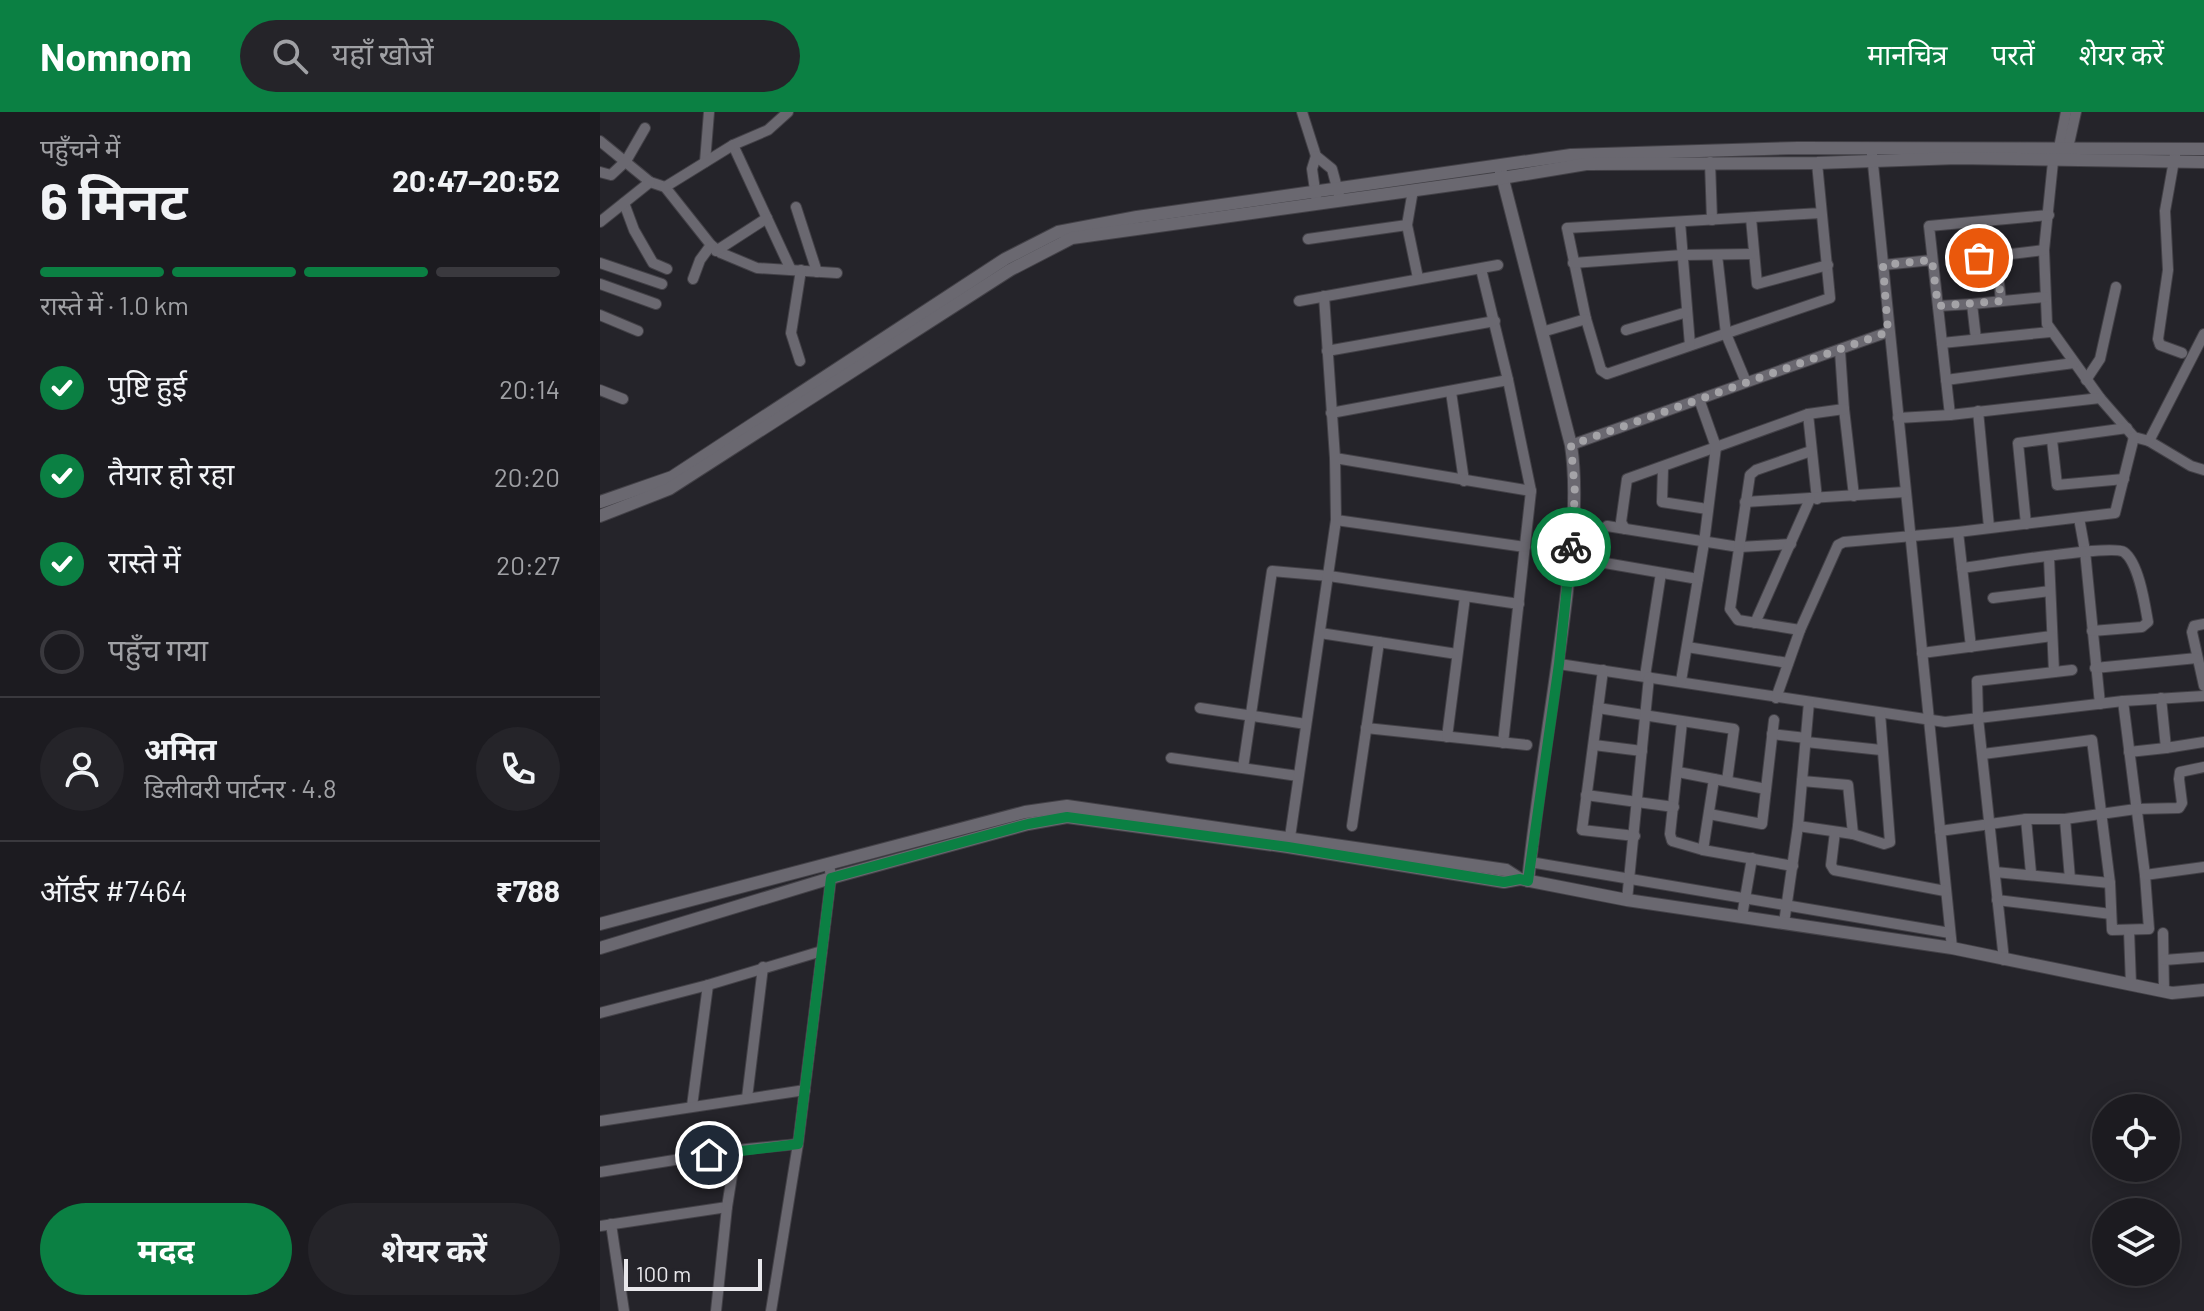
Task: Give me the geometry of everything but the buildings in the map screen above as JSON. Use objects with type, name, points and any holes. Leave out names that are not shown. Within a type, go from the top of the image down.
[{"type":"street","points":[[705,162],[709,112]]},
{"type":"street","points":[[665,187],[733,145],[768,130],[788,112]]},
{"type":"street","points":[[1302,112],[1316,156],[1332,169],[1340,195]]},
{"type":"street","points":[[2066,112],[2044,250],[2045,297],[2050,332],[2130,433],[2204,470]]},
{"type":"street","points":[[2059,151],[2076,112]]},
{"type":"street","points":[[600,172],[611,175],[626,161],[645,128]]},
{"type":"street","points":[[600,141],[650,182],[665,187],[713,248],[757,268],[837,273]]},
{"type":"street","points":[[1340,195],[1413,190],[1576,155],[2059,151],[2203,156],[2204,142]]},
{"type":"street","points":[[733,145],[767,218],[796,270],[791,333],[800,361]]},
{"type":"street","points":[[600,516],[669,489],[1010,270],[1061,242],[1340,195],[1501,172],[1586,164],[1817,163],[1872,153]]},
{"type":"street","points":[[1872,153],[1952,948]]},
{"type":"street","points":[[2175,155],[2165,211],[2168,270],[2158,339],[2160,345],[2182,353]]},
{"type":"street","points":[[1316,156],[1312,169],[1316,199]]},
{"type":"street","points":[[1710,162],[1712,220]]},
{"type":"street","points":[[1817,163],[1830,298],[1607,374],[1601,370],[1586,319],[1567,228],[1821,213]]},
{"type":"street","points":[[1501,172],[1571,445],[1575,493],[1559,664],[1530,862],[1524,880]]},
{"type":"street","points":[[600,222],[650,182]]},
{"type":"street","points":[[1413,190],[1407,225],[1418,278]]},
{"type":"street","points":[[600,502],[672,477],[1005,259],[1058,232],[1137,217],[1316,199]]},
{"type":"street","points":[[624,203],[634,230],[653,263],[667,269]]},
{"type":"street","points":[[796,207],[817,272]]},
{"type":"street","points":[[1950,415],[1929,226],[2049,215]]},
{"type":"street","points":[[693,279],[700,260],[713,248],[767,218]]},
{"type":"street","points":[[1751,218],[1757,284],[1828,265]]},
{"type":"street","points":[[1680,222],[1690,345]]},
{"type":"street","points":[[1308,239],[1407,225]]},
{"type":"street","points":[[1962,260],[2044,250]]},
{"type":"street","points":[[1573,263],[1682,255],[1752,254]]},
{"type":"street","points":[[1717,255],[1726,334],[1746,382]]},
{"type":"street","points":[[1996,256],[2001,301]]},
{"type":"street","points":[[1883,265],[1932,260]]},
{"type":"street","points":[[600,263],[662,284]]},
{"type":"street","points":[[1299,301],[1498,265]]},
{"type":"street","points":[[1481,269],[1531,491],[1503,743]]},
{"type":"street","points":[[600,284],[656,304]]},
{"type":"street","points":[[2086,380],[2100,359],[2116,287]]},
{"type":"street","points":[[1290,837],[1336,520],[1324,296]]},
{"type":"street","points":[[1938,306],[2045,297]]},
{"type":"street","points":[[1972,304],[1976,339]]},
{"type":"street","points":[[1626,330],[1687,312]]},
{"type":"street","points":[[600,315],[638,331]]},
{"type":"street","points":[[1542,332],[1586,319]]},
{"type":"street","points":[[1327,351],[1495,321]]},
{"type":"street","points":[[1571,445],[1888,332]]},
{"type":"street","points":[[1942,343],[2050,332]]},
{"type":"street","points":[[2149,441],[2204,334]]},
{"type":"street","points":[[1840,351],[1854,496]]},
{"type":"street","points":[[1946,380],[2074,363]]},
{"type":"street","points":[[1331,413],[1508,380]]},
{"type":"street","points":[[600,390],[623,399]]},
{"type":"street","points":[[1451,392],[1464,481]]},
{"type":"street","points":[[1898,418],[2100,398]]},
{"type":"street","points":[[1681,681],[1716,447],[1699,399]]},
{"type":"street","points":[[1625,529],[1621,522],[1627,479],[1808,414],[1844,409]]},
{"type":"street","points":[[1978,411],[1989,527]]},
{"type":"street","points":[[1755,623],[1814,499],[1808,414]]},
{"type":"street","points":[[2026,524],[2018,443],[2130,433]]},
{"type":"street","points":[[1776,698],[1800,630],[1838,545],[2115,513],[2124,479],[2130,433]]},
{"type":"street","points":[[2052,440],[2057,485],[2124,479]]},
{"type":"street","points":[[1800,630],[1738,620],[1730,609],[1748,480],[1752,473],[1811,451]]},
{"type":"street","points":[[1335,458],[1531,491]]},
{"type":"street","points":[[1663,468],[1662,502],[1707,509]]},
{"type":"street","points":[[1745,502],[1905,492]]},
{"type":"street","points":[[2079,518],[2100,704]]},
{"type":"street","points":[[1336,520],[1525,547]]},
{"type":"street","points":[[1607,526],[1739,547],[1791,544]]},
{"type":"street","points":[[1958,532],[1971,647]]},
{"type":"street","points":[[1962,568],[2085,551],[2116,550],[2125,553],[2133,565],[2141,589],[2148,622],[2142,627],[2092,631]]},
{"type":"street","points":[[1570,557],[1698,579]]},
{"type":"street","points":[[2049,558],[2054,672]]},
{"type":"street","points":[[1243,768],[1272,571],[1329,576],[1519,604]]},
{"type":"street","points":[[1627,900],[1647,677],[1661,573]]},
{"type":"street","points":[[1993,598],[2050,591]]},
{"type":"street","points":[[1447,737],[1465,597]]},
{"type":"street","points":[[2204,624],[2193,629],[2204,686]]},
{"type":"street","points":[[1320,633],[1457,654]]},
{"type":"street","points":[[1922,653],[2052,636]]},
{"type":"street","points":[[1352,826],[1379,642]]},
{"type":"street","points":[[1687,647],[1788,663]]},
{"type":"street","points":[[2095,668],[2197,658]]},
{"type":"street","points":[[1559,664],[1945,722],[2123,701],[2204,696]]},
{"type":"street","points":[[1603,670],[1582,830],[1635,836]]},
{"type":"street","points":[[2004,960],[1978,718],[1977,681],[2072,670]]},
{"type":"street","points":[[2161,698],[2166,748]]},
{"type":"street","points":[[1983,754],[2092,740],[2110,883],[2112,930],[2149,929],[2123,701]]},
{"type":"street","points":[[1784,923],[1798,826],[1809,702]]},
{"type":"street","points":[[1200,708],[1306,724]]},
{"type":"street","points":[[1598,708],[1734,729],[1727,781]]},
{"type":"street","points":[[1798,826],[1853,834],[1884,844],[1890,842],[1880,713]]},
{"type":"street","points":[[1709,814],[1762,824],[1774,720]]},
{"type":"street","points":[[1682,722],[1670,834],[1672,841],[1703,850],[1793,866]]},
{"type":"street","points":[[1366,728],[1527,745]]},
{"type":"street","points":[[1772,734],[1881,750]]},
{"type":"street","points":[[2129,752],[2204,742]]},
{"type":"street","points":[[1594,745],[1642,751]]},
{"type":"street","points":[[1171,758],[1298,776]]},
{"type":"street","points":[[1940,831],[2026,819],[2065,819],[2136,809],[2179,808],[2182,803],[2180,772],[2204,767]]},
{"type":"street","points":[[1678,772],[1766,789]]},
{"type":"street","points":[[1703,850],[1714,779]]},
{"type":"street","points":[[1802,781],[1848,785],[1853,834]]},
{"type":"street","points":[[1586,795],[1674,807]]},
{"type":"street","points":[[600,924],[1054,806],[1083,806],[1506,870],[1524,880]]},
{"type":"street","points":[[600,948],[831,878],[1028,824],[1067,817],[1288,847],[1504,882],[1524,880],[1627,900],[1952,948],[2164,991],[2204,990]]},
{"type":"street","points":[[2026,819],[2031,873]]},
{"type":"street","points":[[2065,819],[2070,879]]},
{"type":"street","points":[[1835,832],[1831,865],[1834,870],[1945,891]]},
{"type":"street","points":[[1742,916],[1752,858]]},
{"type":"street","points":[[1530,862],[1950,933]]},
{"type":"street","points":[[771,1311],[805,1090],[831,878],[829,863]]},
{"type":"street","points":[[2145,875],[2204,867]]},
{"type":"street","points":[[1995,872],[2031,873],[2110,883]]},
{"type":"street","points":[[1997,900],[2111,914]]},
{"type":"street","points":[[2129,930],[2131,985]]},
{"type":"street","points":[[2163,933],[2164,991]]},
{"type":"street","points":[[600,1013],[822,951]]},
{"type":"street","points":[[2164,960],[2204,957]]},
{"type":"street","points":[[747,1098],[763,967]]},
{"type":"street","points":[[692,1106],[708,985]]},
{"type":"street","points":[[600,1118],[805,1090]]},
{"type":"street","points":[[600,1172],[736,1150],[798,1144]]},
{"type":"street","points":[[716,1311],[736,1150]]},
{"type":"street","points":[[624,1311],[606,1225],[727,1207]]},
{"type":"way so far","points":[[1571,547],[1575,469],[1571,445],[1888,332],[1883,265],[1932,260],[1938,306],[2001,301],[1996,256],[1979,258]]},
{"type":"route","points":[[709,1155],[798,1144],[831,878],[1028,824],[1067,817],[1288,847],[1504,882],[1528,881],[1559,664],[1571,547]]}]
